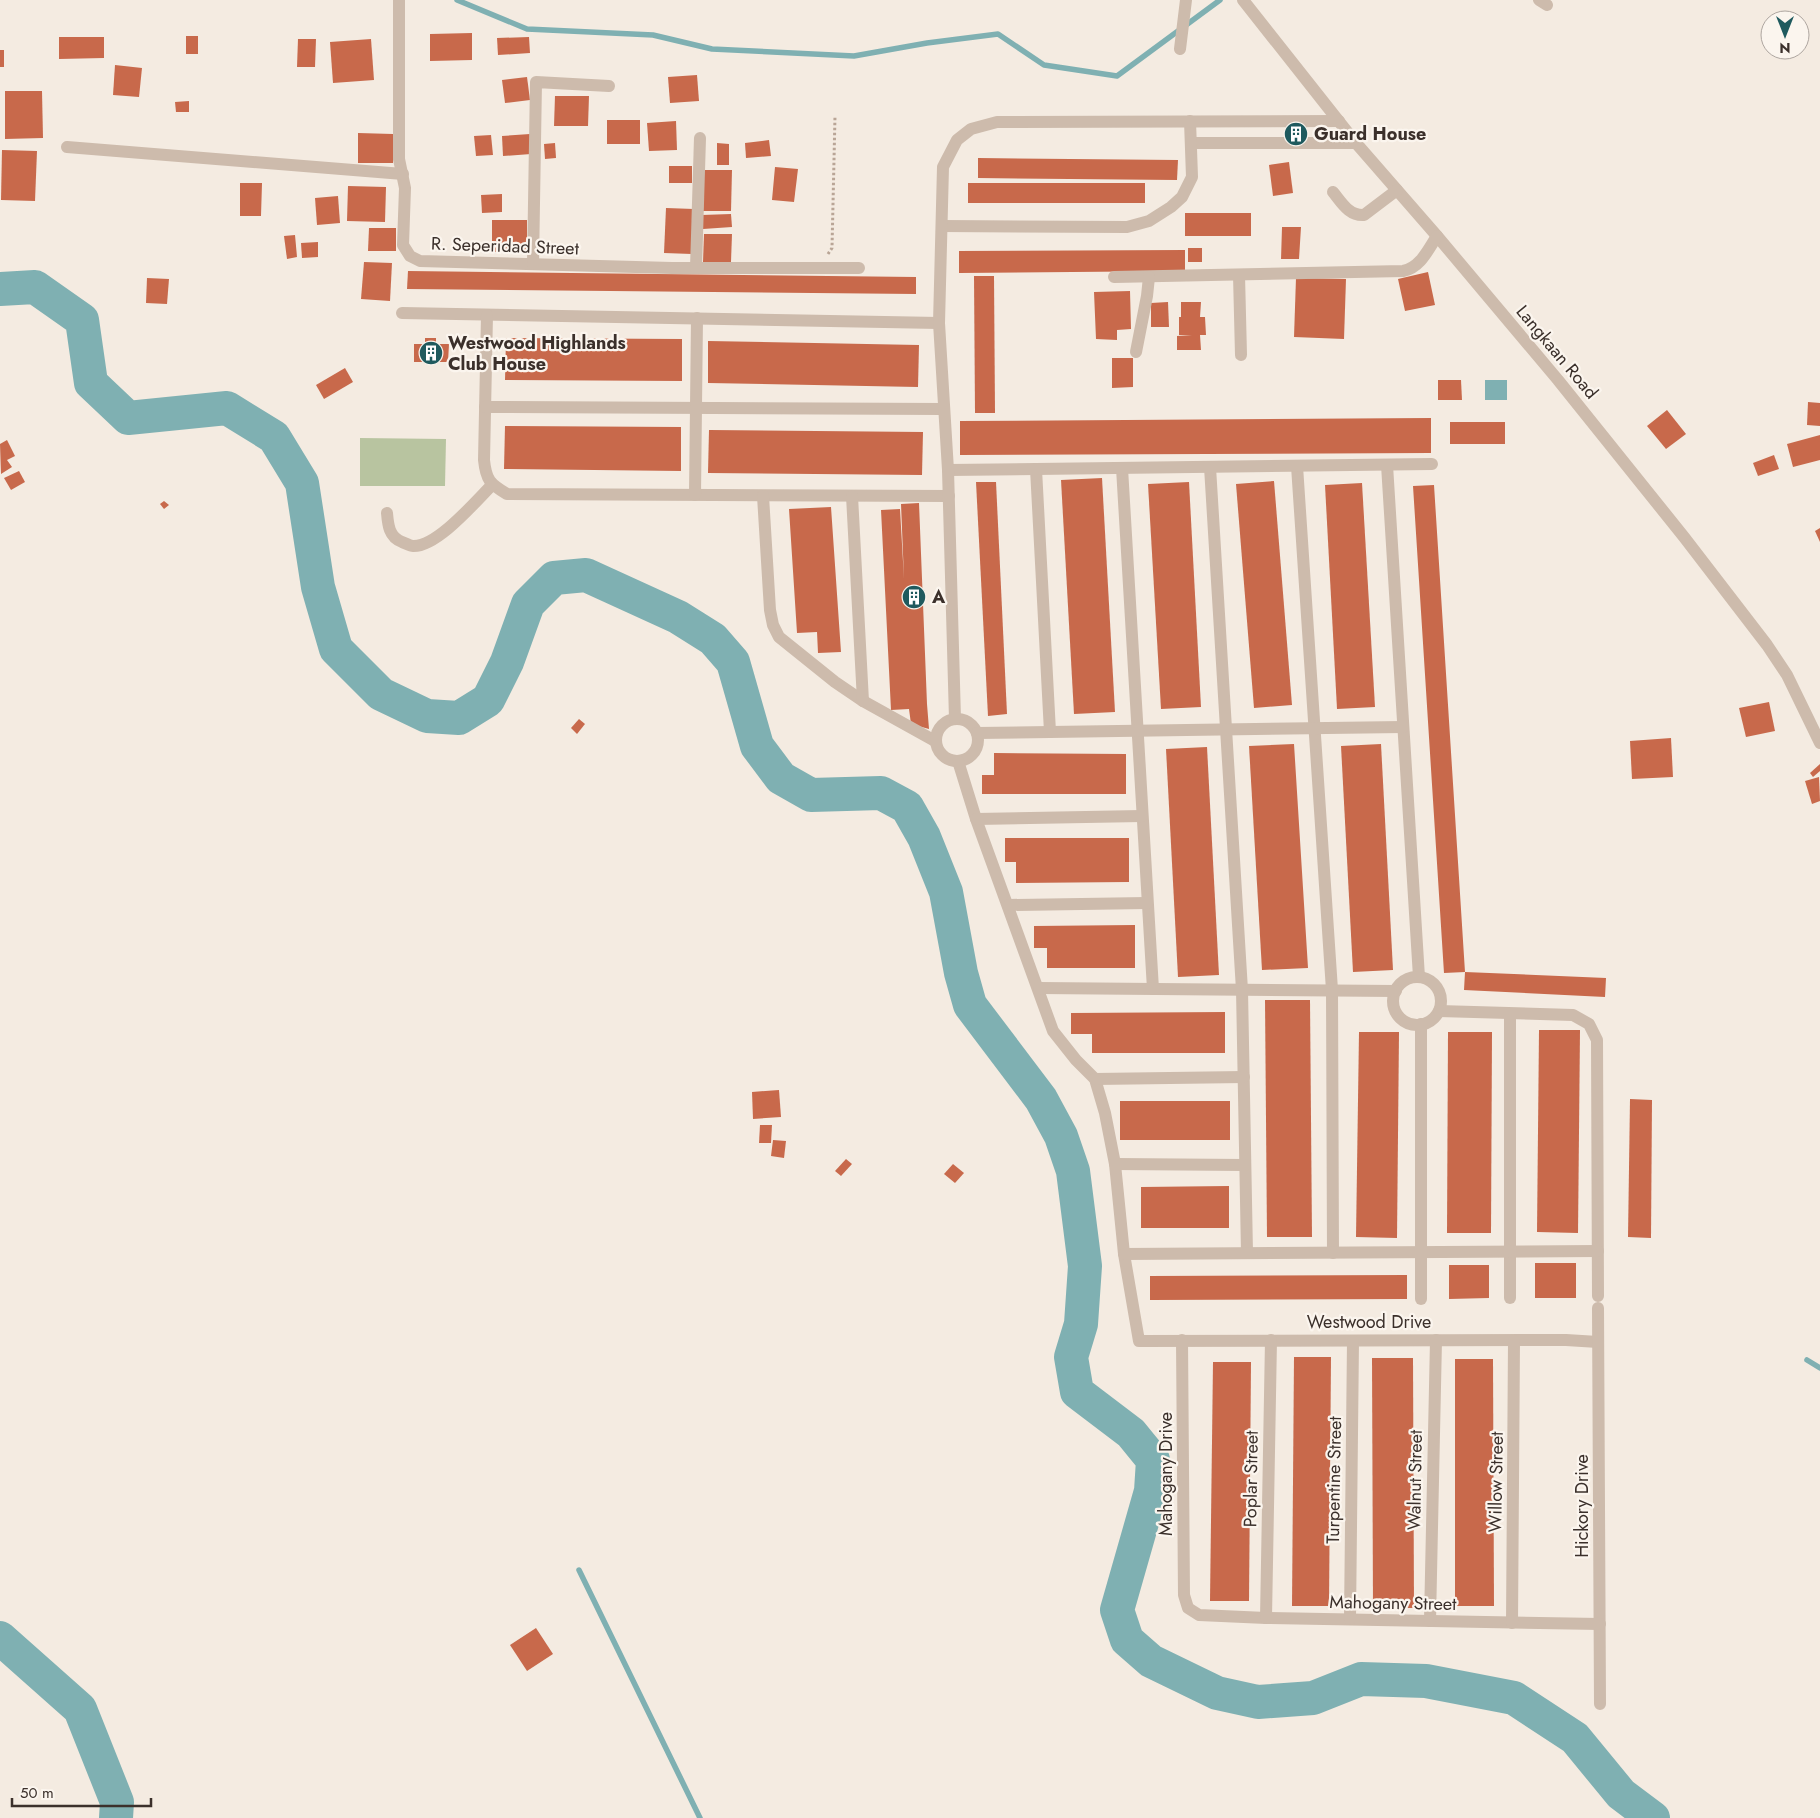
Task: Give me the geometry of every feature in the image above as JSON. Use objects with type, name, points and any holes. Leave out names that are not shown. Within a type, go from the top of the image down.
[{"type":"street","name":"R. Seperidad Street","points":[[399,0],[399,159],[405,188],[403,246],[410,256],[420,261],[696,268],[859,268]]},
{"type":"street","points":[[1180,49],[1186,0]]},
{"type":"street","name":"Langkaan Road","points":[[1243,0],[1356,143],[1438,236],[1626,465],[1767,645],[1788,675],[1820,743]]},
{"type":"street","points":[[533,264],[536,82],[609,86]]},
{"type":"street","points":[[1277,120],[1277,143]]},
{"type":"street","points":[[955,719],[948,470],[939,323],[943,167],[957,140],[971,129],[997,122],[1339,120]]},
{"type":"street","points":[[942,226],[1127,227],[1149,221],[1171,207],[1182,197],[1192,177],[1190,121]]},
{"type":"street","points":[[696,268],[700,138]]},
{"type":"street","points":[[1191,143],[1356,143]]},
{"type":"street","points":[[67,146],[403,174]]},
{"type":"street","points":[[1333,192],[1352,214],[1358,216],[1364,215],[1396,190]]},
{"type":"street","points":[[1114,277],[1403,272],[1411,270],[1418,265],[1438,236]]},
{"type":"street","points":[[1239,275],[1241,355]]},
{"type":"street","points":[[1136,352],[1148,296],[1149,277]]},
{"type":"street","points":[[402,313],[939,323]]},
{"type":"street","points":[[487,315],[485,473],[492,485],[507,494],[949,496]]},
{"type":"street","points":[[695,495],[697,318]]},
{"type":"street","points":[[485,407],[944,409]]},
{"type":"street","points":[[948,470],[1432,464]]},
{"type":"street","points":[[1387,465],[1419,977]]},
{"type":"street","points":[[1297,466],[1332,990],[1333,1253]]},
{"type":"street","points":[[1210,467],[1242,990],[1247,1253]]},
{"type":"street","points":[[1122,468],[1153,989]]},
{"type":"street","points":[[1036,469],[1050,732]]},
{"type":"street","points":[[388,513],[388,526],[395,539],[412,546],[431,541],[444,532],[492,485]]},
{"type":"street","points":[[764,496],[770,610],[773,625],[779,637],[834,682],[935,741]]},
{"type":"street","points":[[852,496],[864,701]]},
{"type":"street","points":[[955,719],[968,722],[977,733],[977,746],[974,752],[970,756],[958,761],[945,758],[935,741],[936,733],[940,726],[947,721],[955,719]]},
{"type":"street","points":[[977,733],[1403,727]]},
{"type":"street","points":[[958,761],[976,819],[1009,905],[1053,1031],[1076,1060],[1095,1079],[1105,1113],[1115,1164],[1124,1254],[1598,1251]]},
{"type":"street","points":[[976,819],[1142,816]]},
{"type":"street","points":[[1009,905],[1148,903]]},
{"type":"street","points":[[1419,977],[1433,983],[1438,989],[1441,1004],[1439,1011],[1428,1022],[1414,1024],[1401,1018],[1394,1005],[1394,998],[1396,991],[1405,980],[1419,977]]},
{"type":"street","points":[[1039,988],[1396,991]]},
{"type":"street","name":"Hickory Drive","points":[[1439,1011],[1573,1015],[1588,1024],[1597,1040],[1600,1704]]},
{"type":"street","points":[[1510,1014],[1510,1298]]},
{"type":"street","points":[[1421,1024],[1421,1299]]},
{"type":"street","points":[[1095,1079],[1244,1077]]},
{"type":"street","points":[[1115,1164],[1245,1165]]},
{"type":"street","name":"Westwood Drive","points":[[1124,1254],[1139,1340],[1566,1340],[1598,1342]]},
{"type":"street","name":"Mahogany Drive","points":[[1182,1340],[1184,1595],[1188,1608]]},
{"type":"street","name":"Poplar Street","points":[[1266,1618],[1270,1340]]},
{"type":"street","name":"Turpentine Street","points":[[1350,1620],[1353,1340]]},
{"type":"street","name":"Walnut Street","points":[[1430,1621],[1436,1340]]},
{"type":"street","name":"Willow Street","points":[[1512,1623],[1514,1340]]},
{"type":"street","name":"Mahogany Street","points":[[1188,1608],[1200,1615],[1266,1618],[1600,1624]]},
{"type":"path","points":[[817,268],[832,248],[835,116]]},
{"type":"green space","points":[[360,438],[446,439],[445,486],[360,486]]},
{"type":"water","points":[[1485,380],[1507,380],[1507,400],[1485,400]]},
{"type":"building","points":[[472,33],[472,60],[430,61],[430,34]]},
{"type":"building","points":[[186,36],[198,36],[198,54],[186,54]]},
{"type":"building","points":[[59,37],[104,37],[104,58],[59,59]]},
{"type":"building","points":[[529,37],[530,53],[498,55],[497,38]]},
{"type":"building","points":[[298,39],[316,39],[315,67],[297,67]]},
{"type":"building","points":[[371,39],[374,80],[333,83],[330,42]]},
{"type":"building","points":[[0,50],[4,50],[4,67],[0,67]]},
{"type":"building","points":[[115,65],[142,68],[139,97],[113,95]]},
{"type":"building","points":[[697,75],[699,101],[670,103],[668,77]]},
{"type":"building","points":[[527,77],[530,100],[505,103],[502,80]]},
{"type":"building","points":[[5,91],[42,91],[43,138],[5,139]]},
{"type":"building","points":[[555,96],[589,96],[588,126],[554,126]]},
{"type":"building","points":[[189,101],[189,112],[176,112],[175,102]]},
{"type":"building","points":[[607,120],[640,120],[640,144],[607,144]]},
{"type":"building","points":[[676,121],[677,150],[649,151],[647,123]]},
{"type":"building","name":"Guard House","points":[[1290,128],[1301,128],[1301,139],[1290,139]]},
{"type":"building","points":[[358,133],[393,134],[393,163],[358,163]]},
{"type":"building","points":[[530,134],[531,154],[503,156],[502,136]]},
{"type":"building","points":[[491,135],[493,155],[476,156],[474,136]]},
{"type":"building","points":[[769,140],[771,156],[746,158],[745,143]]},
{"type":"building","points":[[555,143],[556,158],[545,159],[544,144]]},
{"type":"building","points":[[717,143],[729,144],[729,165],[717,165]]},
{"type":"building","points":[[2,150],[37,151],[35,201],[1,200]]},
{"type":"building","points":[[978,158],[1178,160],[1177,180],[978,178]]},
{"type":"building","points":[[1289,162],[1293,193],[1273,196],[1269,165]]},
{"type":"building","points":[[669,166],[692,166],[692,183],[669,183]]},
{"type":"building","points":[[775,167],[798,169],[794,202],[772,200]]},
{"type":"building","points":[[704,170],[732,170],[731,211],[703,211]]},
{"type":"building","points":[[240,183],[262,183],[261,216],[240,216]]},
{"type":"building","points":[[968,183],[1145,183],[1145,203],[968,203]]},
{"type":"building","points":[[348,186],[386,187],[385,222],[347,221]]},
{"type":"building","points":[[502,194],[502,212],[482,213],[481,195]]},
{"type":"building","points":[[338,196],[340,223],[317,225],[315,198]]},
{"type":"building","points":[[666,208],[694,209],[692,254],[664,253]]},
{"type":"building","points":[[1185,213],[1251,213],[1251,236],[1185,236]]},
{"type":"building","points":[[731,214],[732,227],[703,229],[702,215]]},
{"type":"building","points":[[492,220],[527,220],[527,252],[492,252]]},
{"type":"building","points":[[1282,227],[1301,227],[1299,259],[1281,259]]},
{"type":"building","points":[[369,228],[396,228],[396,251],[368,251]]},
{"type":"building","points":[[704,234],[732,234],[731,262],[703,262]]},
{"type":"building","points":[[295,235],[297,257],[287,259],[284,236]]},
{"type":"building","points":[[318,242],[318,257],[302,258],[301,243]]},
{"type":"building","points":[[1188,248],[1202,248],[1202,262],[1188,262]]},
{"type":"building","points":[[1185,250],[1185,271],[959,273],[959,251]]},
{"type":"building","points":[[364,262],[392,263],[390,301],[361,299]]},
{"type":"building","points":[[408,271],[916,277],[916,294],[407,289]]},
{"type":"building","points":[[1428,272],[1435,305],[1405,311],[1398,279]]},
{"type":"building","points":[[974,276],[994,276],[995,413],[975,413]]},
{"type":"building","points":[[147,278],[169,279],[167,304],[146,303]]},
{"type":"building","points":[[1296,278],[1346,279],[1344,339],[1294,337]]},
{"type":"building","points":[[1130,291],[1131,329],[1117,330],[1117,340],[1096,339],[1094,292]]},
{"type":"building","points":[[1168,302],[1169,327],[1151,327],[1151,303]]},
{"type":"building","points":[[1181,302],[1201,302],[1200,317],[1205,317],[1206,335],[1200,335],[1201,350],[1177,350],[1177,336],[1192,335],[1179,335]]},
{"type":"building","name":"Westwood Highlands Club House","points":[[425,338],[436,338],[436,344],[449,344],[448,362],[414,362],[414,344],[425,344]]},
{"type":"building","points":[[506,338],[682,339],[682,381],[505,380]]},
{"type":"building","points":[[708,341],[919,345],[918,387],[708,383]]},
{"type":"building","points":[[1112,358],[1133,358],[1133,387],[1112,388]]},
{"type":"building","points":[[345,368],[353,382],[324,399],[316,385]]},
{"type":"building","points":[[1438,380],[1461,380],[1462,400],[1438,400]]},
{"type":"building","points":[[1808,402],[1820,403],[1820,426],[1807,425]]},
{"type":"building","points":[[1667,410],[1686,434],[1666,449],[1647,426]]},
{"type":"building","points":[[1431,418],[1431,453],[960,455],[960,421]]},
{"type":"building","points":[[1450,422],[1505,422],[1505,444],[1450,444]]},
{"type":"building","points":[[505,426],[681,427],[681,471],[504,469]]},
{"type":"building","points":[[709,430],[923,432],[922,475],[708,473]]},
{"type":"building","points":[[1820,435],[1820,460],[1793,467],[1787,444]]},
{"type":"building","points":[[7,440],[15,456],[7,460],[12,467],[1,474],[0,444]]},
{"type":"building","points":[[1774,455],[1779,469],[1758,476],[1753,463]]},
{"type":"building","points":[[19,471],[25,482],[11,490],[4,478]]},
{"type":"building","points":[[1102,478],[1115,712],[1074,714],[1061,480]]},
{"type":"building","points":[[1274,481],[1292,705],[1254,708],[1236,484]]},
{"type":"building","points":[[976,482],[996,482],[1007,714],[988,716]]},
{"type":"building","points":[[1189,482],[1201,707],[1161,709],[1148,484]]},
{"type":"building","points":[[1362,483],[1375,707],[1337,709],[1325,485]]},
{"type":"building","points":[[1434,485],[1465,972],[1444,973],[1413,486]]},
{"type":"building","points":[[164,501],[169,505],[164,509],[160,504]]},
{"type":"building","points":[[919,503],[929,729],[911,724],[909,709],[891,710],[881,510],[900,509],[904,579],[901,504]]},
{"type":"building","points":[[831,507],[841,652],[818,653],[817,632],[797,633],[789,509]]},
{"type":"building","points":[[1820,528],[1820,542],[1815,531]]},
{"type":"building","points":[[1769,702],[1775,731],[1746,737],[1739,708]]},
{"type":"building","points":[[579,719],[585,724],[577,734],[571,728]]},
{"type":"building","points":[[1671,738],[1673,777],[1632,779],[1630,741]]},
{"type":"building","points":[[1294,744],[1308,968],[1262,970],[1249,746]]},
{"type":"building","points":[[1381,744],[1393,970],[1353,972],[1341,746]]},
{"type":"building","points":[[1207,747],[1219,975],[1178,977],[1166,749]]},
{"type":"building","points":[[994,753],[1126,754],[1126,794],[982,794],[982,775],[994,775]]},
{"type":"building","points":[[1820,764],[1820,771],[1813,777],[1810,773]]},
{"type":"building","points":[[1819,777],[1820,801],[1812,804],[1805,781]]},
{"type":"building","points":[[1005,838],[1129,838],[1129,882],[1016,883],[1016,862],[1005,862]]},
{"type":"building","points":[[1135,925],[1135,968],[1047,968],[1047,948],[1034,948],[1034,926]]},
{"type":"building","points":[[1465,972],[1606,978],[1605,997],[1464,990]]},
{"type":"building","points":[[1265,1000],[1310,1000],[1312,1237],[1267,1237]]},
{"type":"building","points":[[1225,1012],[1225,1053],[1092,1053],[1092,1034],[1071,1034],[1071,1013]]},
{"type":"building","points":[[1539,1030],[1580,1030],[1578,1233],[1537,1232]]},
{"type":"building","points":[[1359,1032],[1399,1032],[1397,1238],[1356,1237]]},
{"type":"building","points":[[1448,1032],[1492,1032],[1491,1233],[1447,1233]]},
{"type":"building","points":[[779,1090],[781,1117],[753,1119],[752,1092]]},
{"type":"building","points":[[1630,1099],[1652,1100],[1651,1238],[1628,1237]]},
{"type":"building","points":[[1120,1101],[1230,1101],[1230,1140],[1120,1140]]},
{"type":"building","points":[[760,1125],[772,1125],[771,1143],[759,1143]]},
{"type":"building","points":[[773,1140],[786,1141],[784,1158],[771,1156]]},
{"type":"building","points":[[846,1159],[852,1164],[841,1176],[835,1171]]},
{"type":"building","points":[[953,1164],[964,1173],[955,1183],[944,1174]]},
{"type":"building","points":[[1229,1186],[1229,1228],[1141,1228],[1141,1187]]},
{"type":"building","points":[[1535,1263],[1576,1263],[1576,1298],[1535,1298]]},
{"type":"building","points":[[1449,1265],[1489,1265],[1489,1298],[1449,1299]]},
{"type":"building","points":[[1407,1275],[1407,1299],[1150,1300],[1150,1276]]},
{"type":"building","points":[[1294,1357],[1331,1357],[1329,1606],[1292,1606]]},
{"type":"building","points":[[1372,1358],[1413,1358],[1414,1608],[1373,1608]]},
{"type":"building","points":[[1455,1359],[1493,1359],[1494,1606],[1455,1606]]},
{"type":"building","points":[[1213,1362],[1251,1362],[1249,1601],[1210,1601]]},
{"type":"building","points":[[536,1628],[553,1654],[527,1671],[510,1645]]},
{"type":"waterway","points":[[457,0],[527,29],[653,35],[712,49],[854,56],[927,43],[998,34],[1044,65],[1117,76],[1220,0]]},
{"type":"waterway","points":[[0,289],[35,287],[82,320],[91,383],[128,418],[227,408],[274,437],[302,483],[318,587],[336,649],[381,694],[427,716],[459,718],[488,700],[507,662],[528,604],[554,578],[586,575],[678,617],[713,639],[733,662],[757,746],[781,778],[811,795],[881,793],[907,807],[924,837],[946,892],[961,973],[970,1005],[1041,1099],[1061,1136],[1073,1171],[1085,1266],[1081,1324],[1071,1357],[1077,1392],[1131,1433],[1153,1460],[1151,1491],[1117,1610],[1127,1640],[1151,1661],[1217,1693],[1258,1702],[1313,1698],[1361,1679],[1426,1681],[1514,1698],[1575,1738],[1621,1794],[1653,1818]]},
{"type":"waterway","points":[[1807,1360],[1820,1368]]},
{"type":"waterway","points":[[579,1570],[700,1818]]},
{"type":"waterway","points":[[0,1638],[80,1709],[117,1802],[116,1818]]},
{"type":"place","name":"Guard House","points":[[1296,134]]},
{"type":"place","name":"Westwood Highlands Club House","points":[[431,353]]},
{"type":"place","name":"A","points":[[914,597]]}]
